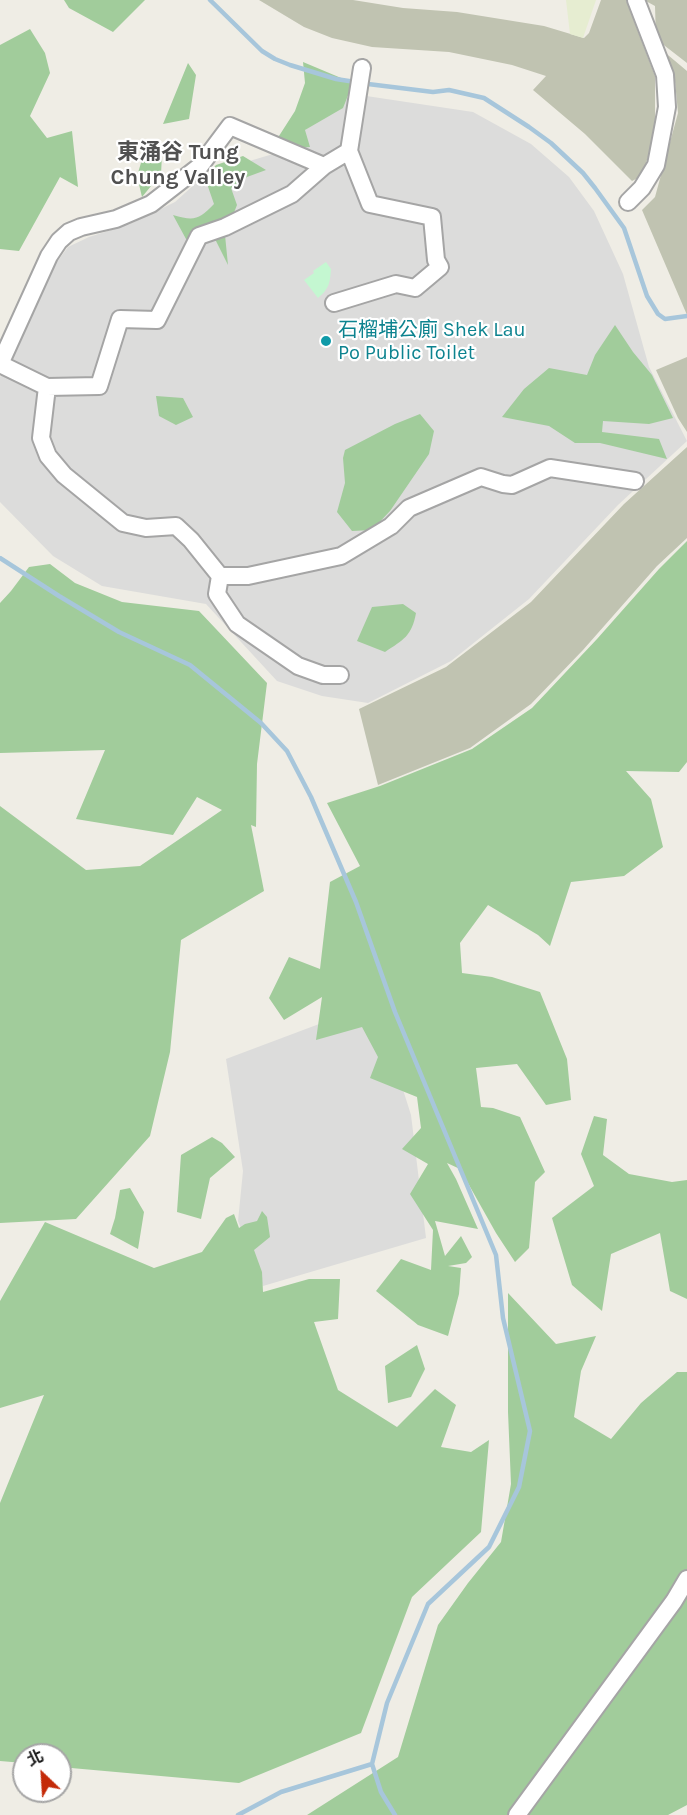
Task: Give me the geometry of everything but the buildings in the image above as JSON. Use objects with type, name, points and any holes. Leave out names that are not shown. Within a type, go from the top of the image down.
[{"type":"street","points":[[628,202],[642,188],[656,165],[667,107],[665,75],[636,0]]},
{"type":"street","points":[[334,303],[396,284],[415,288],[440,267],[436,260],[432,217],[370,204],[349,151],[361,79]]},
{"type":"street","points":[[324,166],[230,126],[200,166],[151,204],[116,219],[81,227],[69,232],[59,241],[49,255],[0,364],[47,387],[99,386],[120,319],[157,320],[199,236],[225,227],[292,194],[324,166],[349,151]]},
{"type":"street","points":[[47,387],[41,438],[48,456],[64,475],[123,523],[146,528],[176,526],[191,540],[220,576],[218,594],[237,624],[298,666],[323,675],[340,675]]},
{"type":"street","points":[[220,576],[248,576],[341,556],[392,526],[409,508],[481,477],[512,485],[550,468],[635,481]]},
{"type":"street","points":[[517,1815],[674,1601],[687,1579]]},
{"type":"shaded area","points":[[259,0],[353,0],[403,8],[457,12],[544,26],[584,38],[589,33],[601,0],[626,0],[655,76],[655,134],[642,176],[632,181],[585,134],[533,90],[546,76],[512,65],[449,52],[372,47],[332,38],[304,27]]},
{"type":"shaded area","points":[[566,0],[596,0],[583,38],[570,34]]},
{"type":"shaded area","points":[[644,0],[687,0],[687,63],[656,39],[655,6]]},
{"type":"shaded area","points":[[662,50],[687,71],[687,315],[642,210],[655,197],[678,113],[675,81]]},
{"type":"shaded area","points":[[353,94],[473,112],[531,144],[569,177],[594,211],[623,274],[649,367],[687,441],[618,505],[529,599],[451,661],[368,703],[322,696],[277,681],[206,604],[102,586],[53,556],[0,502],[0,377],[54,266],[68,247],[89,237],[130,224],[175,202],[206,174],[273,154]]},
{"type":"shaded area","points":[[687,357],[687,432],[656,370]]},
{"type":"shaded area","points":[[687,447],[687,538],[657,566],[583,650],[531,704],[470,748],[378,785],[359,709],[446,667],[531,602],[624,504]]},
{"type":"shaded area","points":[[367,1006],[387,1039],[411,1115],[426,1238],[263,1286],[238,1221],[243,1171],[226,1059]]},
{"type":"green space","points":[[64,0],[145,0],[113,32],[69,8]]},
{"type":"green space","points":[[30,29],[45,53],[50,73],[30,116],[47,138],[72,131],[78,187],[60,177],[19,251],[0,249],[0,45]]},
{"type":"green space","points":[[303,62],[353,83],[343,108],[305,130],[310,147],[270,150],[295,111],[305,83]]},
{"type":"green space","points":[[188,63],[196,75],[189,119],[163,124]]},
{"type":"green space","points":[[147,143],[162,155],[161,174],[142,197],[137,176]]},
{"type":"green space","points":[[243,156],[266,170],[247,177],[231,188],[237,205],[225,235],[228,265],[216,241],[186,239],[173,215],[196,218],[204,213],[214,204],[205,178],[216,165]]},
{"type":"green space","points":[[326,262],[331,269],[329,282],[325,292],[318,298],[304,280]]},
{"type":"green space","points":[[615,325],[652,375],[673,418],[649,424],[603,421],[602,432],[659,439],[667,459],[600,443],[575,443],[549,426],[502,417],[524,389],[549,368],[587,375],[595,355]]},
{"type":"green space","points":[[156,396],[183,398],[193,417],[176,425],[159,416]]},
{"type":"green space","points":[[420,414],[434,431],[429,454],[390,511],[372,530],[352,531],[337,512],[345,483],[343,458],[345,450],[395,424]]},
{"type":"green space","points":[[687,541],[687,762],[679,772],[626,771],[651,799],[663,847],[624,876],[571,882],[550,946],[538,935],[488,905],[460,943],[462,973],[492,977],[540,992],[567,1059],[571,1100],[546,1105],[517,1064],[476,1068],[481,1107],[493,1108],[520,1117],[545,1172],[535,1182],[529,1248],[515,1262],[460,1169],[447,1163],[478,1229],[435,1221],[445,1256],[461,1236],[472,1257],[466,1263],[448,1266],[461,1268],[459,1294],[448,1336],[418,1325],[376,1291],[401,1259],[431,1270],[433,1230],[410,1194],[428,1164],[402,1149],[421,1128],[417,1097],[370,1078],[378,1057],[362,1027],[316,1040],[322,997],[284,1020],[269,998],[289,957],[320,969],[330,882],[360,866],[327,803],[380,786],[472,749],[532,708]]},
{"type":"green space","points":[[50,564],[75,583],[122,602],[199,611],[267,683],[257,764],[256,827],[251,825],[264,891],[181,940],[170,1052],[150,1136],[76,1219],[0,1223],[0,806],[86,870],[140,866],[222,810],[197,797],[173,835],[76,819],[105,750],[0,753],[0,603],[29,567]]},
{"type":"green space","points":[[403,604],[416,613],[412,627],[402,640],[385,652],[357,641],[372,607]]},
{"type":"green space","points":[[594,1116],[607,1119],[603,1155],[629,1174],[672,1182],[687,1180],[687,1299],[670,1291],[660,1233],[611,1254],[602,1311],[572,1285],[552,1218],[594,1186],[581,1154]]},
{"type":"green space","points":[[212,1137],[222,1143],[235,1157],[210,1178],[201,1219],[177,1212],[181,1155]]},
{"type":"green space","points":[[130,1188],[144,1212],[138,1249],[110,1234],[120,1190]]},
{"type":"green space","points":[[262,1211],[267,1217],[270,1237],[254,1250],[262,1272],[263,1292],[309,1279],[340,1279],[338,1319],[314,1322],[338,1390],[397,1427],[435,1389],[456,1405],[441,1447],[471,1452],[489,1440],[481,1532],[412,1597],[361,1733],[239,1783],[72,1768],[72,1743],[12,1743],[12,1762],[0,1761],[0,1503],[44,1395],[0,1408],[0,1301],[45,1222],[154,1268],[202,1252],[226,1218],[234,1214],[239,1228],[257,1221]]},
{"type":"green space","points":[[508,1293],[556,1344],[596,1336],[581,1371],[574,1417],[611,1439],[641,1403],[677,1372],[687,1372],[687,1805],[668,1815],[307,1815],[398,1757],[438,1625],[501,1542],[511,1484],[508,1412]]},
{"type":"green space","points":[[417,1345],[425,1369],[411,1397],[388,1403],[385,1366]]},
{"type":"waterway","points":[[210,0],[262,51],[290,65],[336,79],[433,92],[449,90],[484,98],[529,127],[551,143],[583,173],[624,228],[647,296],[658,314],[665,319],[687,316]]},
{"type":"waterway","points":[[0,558],[119,632],[190,665],[261,723],[287,751],[311,797],[356,902],[395,1012],[496,1255],[503,1318],[530,1431],[519,1487],[489,1547],[428,1604],[387,1703],[372,1764],[381,1792],[395,1815]]},
{"type":"waterway","points":[[238,1815],[281,1792],[372,1764]]},
{"type":"place","name":"石榴埔公廁 Shek Lau Po Public Toilet","points":[[326,341]]},
{"type":"district","name":"東涌谷 Tung Chung Valley","points":[[178,166]]}]
